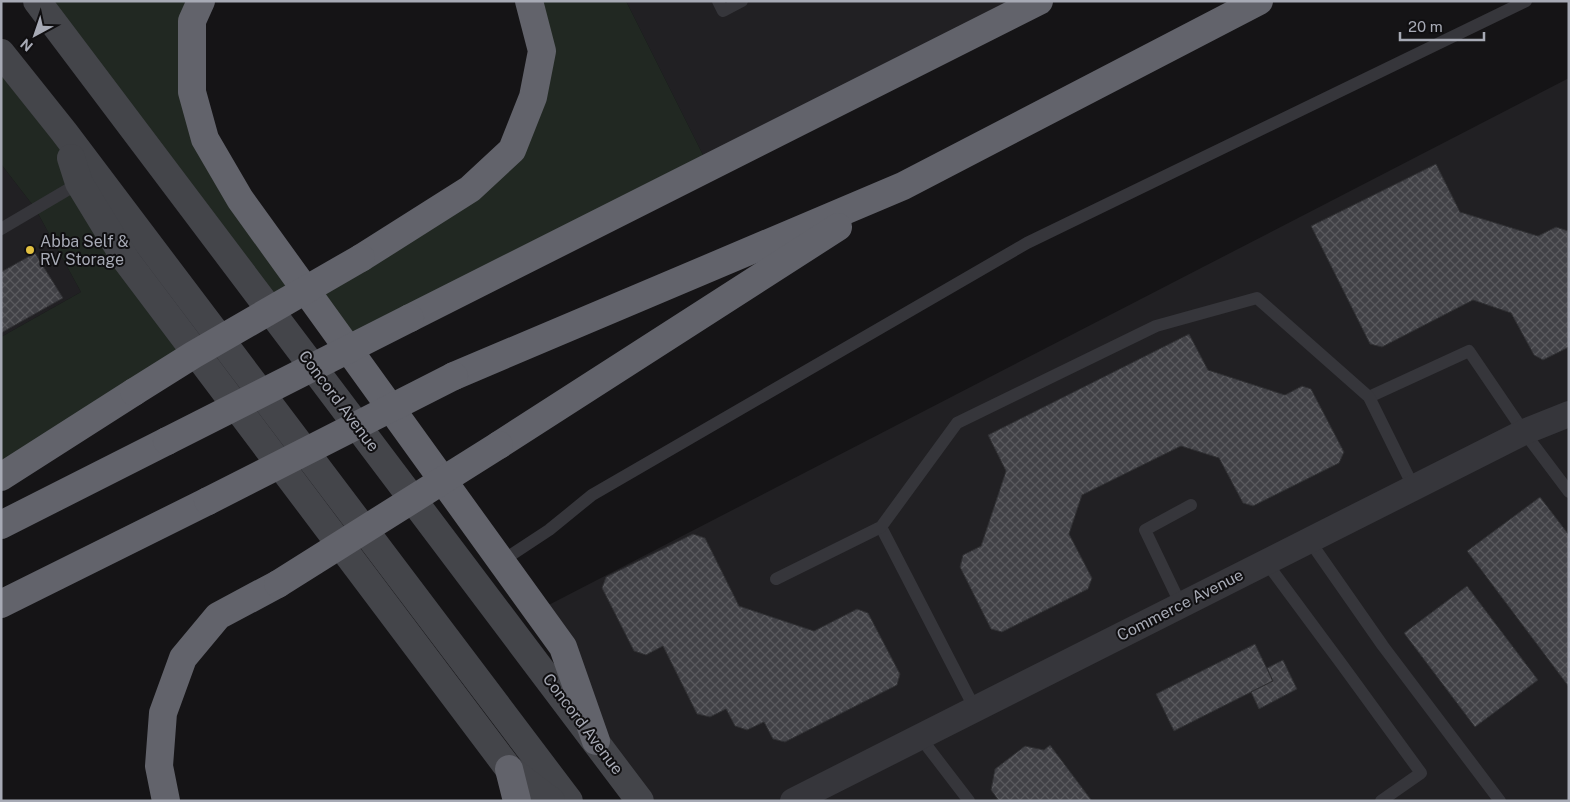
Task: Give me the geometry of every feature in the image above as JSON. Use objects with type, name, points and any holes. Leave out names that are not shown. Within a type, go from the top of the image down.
[{"type":"highway","points":[[201,1],[192,21],[192,92],[205,139],[240,198],[563,647],[596,741]]},
{"type":"highway","points":[[1,477],[134,392],[361,258],[470,189],[512,150],[533,97],[542,51],[530,1]]},
{"type":"highway","points":[[1,525],[1039,1]]},
{"type":"highway","points":[[1,604],[454,376],[903,186],[1259,1]]},
{"type":"highway","points":[[166,801],[159,766],[163,713],[183,658],[218,616],[278,584],[903,186]]},
{"type":"highway","points":[[510,769],[517,801]]},
{"type":"main road","name":"Concord Avenue","points":[[37,1],[640,801]]},
{"type":"main road","points":[[1,53],[64,132],[569,801]]},
{"type":"main road","points":[[64,132],[79,183],[126,260],[510,769],[551,801]]},
{"type":"street","name":"Commerce Avenue","points":[[793,801],[1524,432],[1569,414]]},
{"type":"lane","points":[[718,1],[723,11],[742,1]]},
{"type":"lane","points":[[502,561],[549,530],[592,494],[1028,243],[1526,1]]},
{"type":"lane","points":[[1,228],[79,183]]},
{"type":"lane","points":[[776,579],[881,527],[957,423],[1156,326],[1257,298],[1369,397],[1414,488]]},
{"type":"lane","points":[[1369,397],[1469,351],[1524,432],[1569,492]]},
{"type":"lane","points":[[1180,605],[1145,530],[1191,505]]},
{"type":"lane","points":[[881,527],[975,709]]},
{"type":"lane","points":[[1309,540],[1383,646],[1500,801]]},
{"type":"lane","points":[[1266,562],[1421,773],[1382,801]]},
{"type":"lane","points":[[920,737],[969,801]]},
{"type":"shaded area","points":[[37,1],[201,1],[192,92],[307,290],[270,312]]},
{"type":"shaded area","points":[[529,1],[626,1],[709,167],[351,348],[307,290],[470,189],[533,97]]},
{"type":"shaded area","points":[[626,1],[1039,1],[709,167]]},
{"type":"shaded area","points":[[1,53],[193,355],[1,477],[1,337],[81,292],[35,208],[1,164]]},
{"type":"shaded area","points":[[1569,78],[1569,801],[640,801],[537,611]]},
{"type":"shaded area","name":"Abba Self & RV Storage","points":[[1,164],[35,208],[81,292],[1,337]]},
{"type":"building","points":[[1436,164],[1460,212],[1538,236],[1556,227],[1568,231],[1569,347],[1543,360],[1534,355],[1511,313],[1473,300],[1382,347],[1370,344],[1311,226]]},
{"type":"building","points":[[35,253],[63,298],[1,333],[1,272]]},
{"type":"building","points":[[1189,334],[1208,370],[1285,395],[1302,386],[1311,389],[1344,452],[1339,463],[1253,506],[1243,503],[1219,458],[1181,446],[1082,495],[1069,534],[1092,578],[1088,589],[1002,632],[991,629],[960,567],[963,555],[981,546],[1006,471],[988,435]]},
{"type":"building","points":[[1540,497],[1569,535],[1569,687],[1467,551]]},
{"type":"building","points":[[693,534],[705,538],[739,606],[814,631],[857,609],[868,613],[900,674],[897,685],[785,742],[773,739],[764,722],[747,730],[735,726],[726,709],[710,717],[697,714],[663,646],[646,655],[634,651],[602,588],[606,577]]},
{"type":"building","points":[[1467,586],[1538,680],[1475,727],[1404,633]]},
{"type":"building","points":[[1255,644],[1273,681],[1174,731],[1156,694]]},
{"type":"building","points":[[1283,660],[1297,689],[1259,709],[1251,692],[1273,681],[1267,668]]},
{"type":"building","points":[[1050,745],[1092,801],[999,801],[991,790],[995,769],[1025,746],[1044,750]]},
{"type":"place","name":"Abba Self & RV Storage","points":[[30,250]]}]
